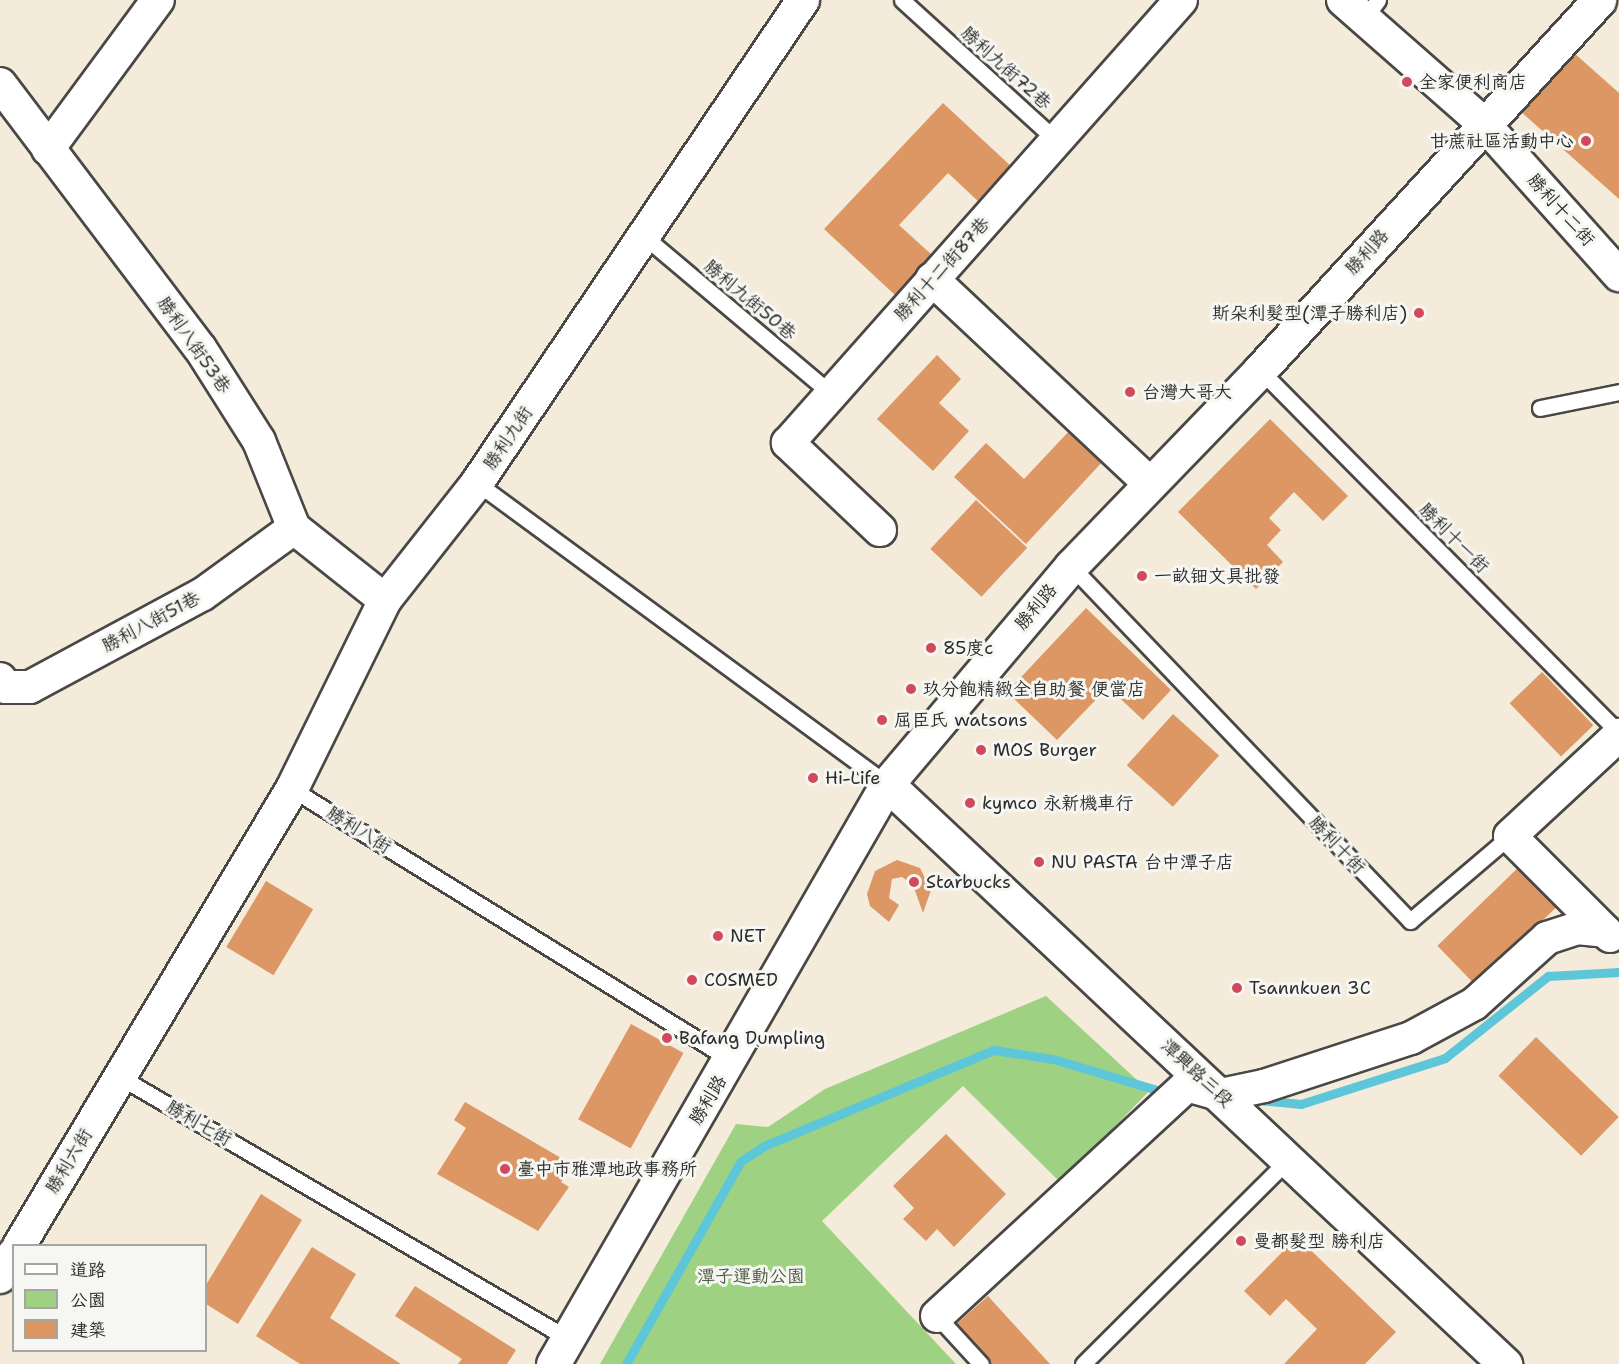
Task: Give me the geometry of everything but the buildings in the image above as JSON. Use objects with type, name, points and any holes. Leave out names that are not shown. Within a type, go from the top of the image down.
[{"type":"street","points":[[48,149],[158,0]]},
{"type":"street","name":"勝利九街","points":[[477,483],[803,0]]},
{"type":"street","name":"勝利十二街87巷","points":[[880,530],[788,443],[830,392],[1181,0]]},
{"type":"street","name":"勝利路","points":[[560,1351],[732,1060],[887,784],[1071,566],[1260,370],[1599,0]]},
{"type":"street","name":"勝利十二街","points":[[1362,7],[1484,124],[1619,275]]},
{"type":"street","name":"勝利八街53巷","points":[[0,84],[200,348],[260,441],[294,528]]},
{"type":"street","points":[[932,279],[1150,484]]},
{"type":"street","points":[[120,1077],[292,789],[385,600],[477,483]]},
{"type":"street","points":[[294,528],[385,600]]},
{"type":"street","name":"勝利八街51巷","points":[[0,679],[5,687],[30,687],[204,594],[294,528]]},
{"type":"street","name":"勝利十街","points":[[1510,836],[1619,734]]},
{"type":"street","name":"潭興路三段","points":[[887,784],[1229,1102],[1505,1364]]},
{"type":"street","points":[[1510,836],[1612,938]]},
{"type":"street","points":[[937,1316],[1188,1085],[1229,1102],[1411,1038],[1474,1004],[1547,938],[1577,928],[1612,938]]},
{"type":"street","name":"勝利六街","points":[[20,1244],[120,1077]]},
{"type":"street","points":[[0,1277],[12,1257]]},
{"type":"lane","name":"勝利九街72巷","points":[[902,0],[1057,141]]},
{"type":"lane","name":"勝利九街50巷","points":[[645,237],[830,392]]},
{"type":"lane","name":"勝利十一街","points":[[1260,370],[1619,734]]},
{"type":"lane","points":[[1540,408],[1619,392]]},
{"type":"lane","name":"勝利九街","points":[[477,483],[887,784]]},
{"type":"lane","name":"勝利十街","points":[[1071,566],[1410,921],[1510,836]]},
{"type":"lane","name":"勝利八街","points":[[292,789],[732,1060]]},
{"type":"lane","name":"勝利七街","points":[[120,1077],[560,1351]]},
{"type":"lane","points":[[1083,1364],[1289,1159]]},
{"type":"lane","points":[[937,1316],[981,1364]]},
{"type":"green space","name":"潭子運動公園","points":[[1046,996],[1149,1091],[1061,1183],[963,1086],[822,1221],[956,1364],[600,1364],[736,1124],[768,1127],[825,1089]]},
{"type":"waterway","points":[[1258,1100],[1301,1104],[1445,1058],[1548,976],[1619,972]]},
{"type":"waterway","points":[[626,1364],[741,1161],[764,1146],[994,1050],[1053,1059],[1167,1093]]},
{"type":"place","name":"全家便利商店","points":[[1407,82]]},
{"type":"place","name":"甘蔗社區活動中心","points":[[1586,141]]},
{"type":"place","name":"斯朵利髮型(潭子勝利店)","points":[[1419,313]]},
{"type":"place","name":"台灣大哥大","points":[[1130,392]]},
{"type":"place","name":"一畝钿文具批發","points":[[1142,576]]},
{"type":"place","name":"85度c","points":[[931,648]]},
{"type":"place","name":"玖分飽精緻全自助餐 便當店","points":[[911,689]]},
{"type":"place","name":"屈臣氏 watsons","points":[[882,720]]},
{"type":"place","name":"MOS Burger","points":[[981,750]]},
{"type":"place","name":"Hi-Life","points":[[813,778]]},
{"type":"place","name":"kymco 永新機車行","points":[[970,803]]},
{"type":"place","name":"NU PASTA 台中潭子店","points":[[1039,862]]},
{"type":"place","name":"Starbucks","points":[[914,882]]},
{"type":"place","name":"NET","points":[[718,936]]},
{"type":"place","name":"COSMED","points":[[692,980]]},
{"type":"place","name":"Tsannkuen 3C","points":[[1237,988]]},
{"type":"place","name":"Bafang Dumpling","points":[[667,1038]]},
{"type":"place","name":"臺中市雅潭地政事務所","points":[[505,1169]]},
{"type":"place","name":"曼都髮型 勝利店","points":[[1241,1241]]}]
